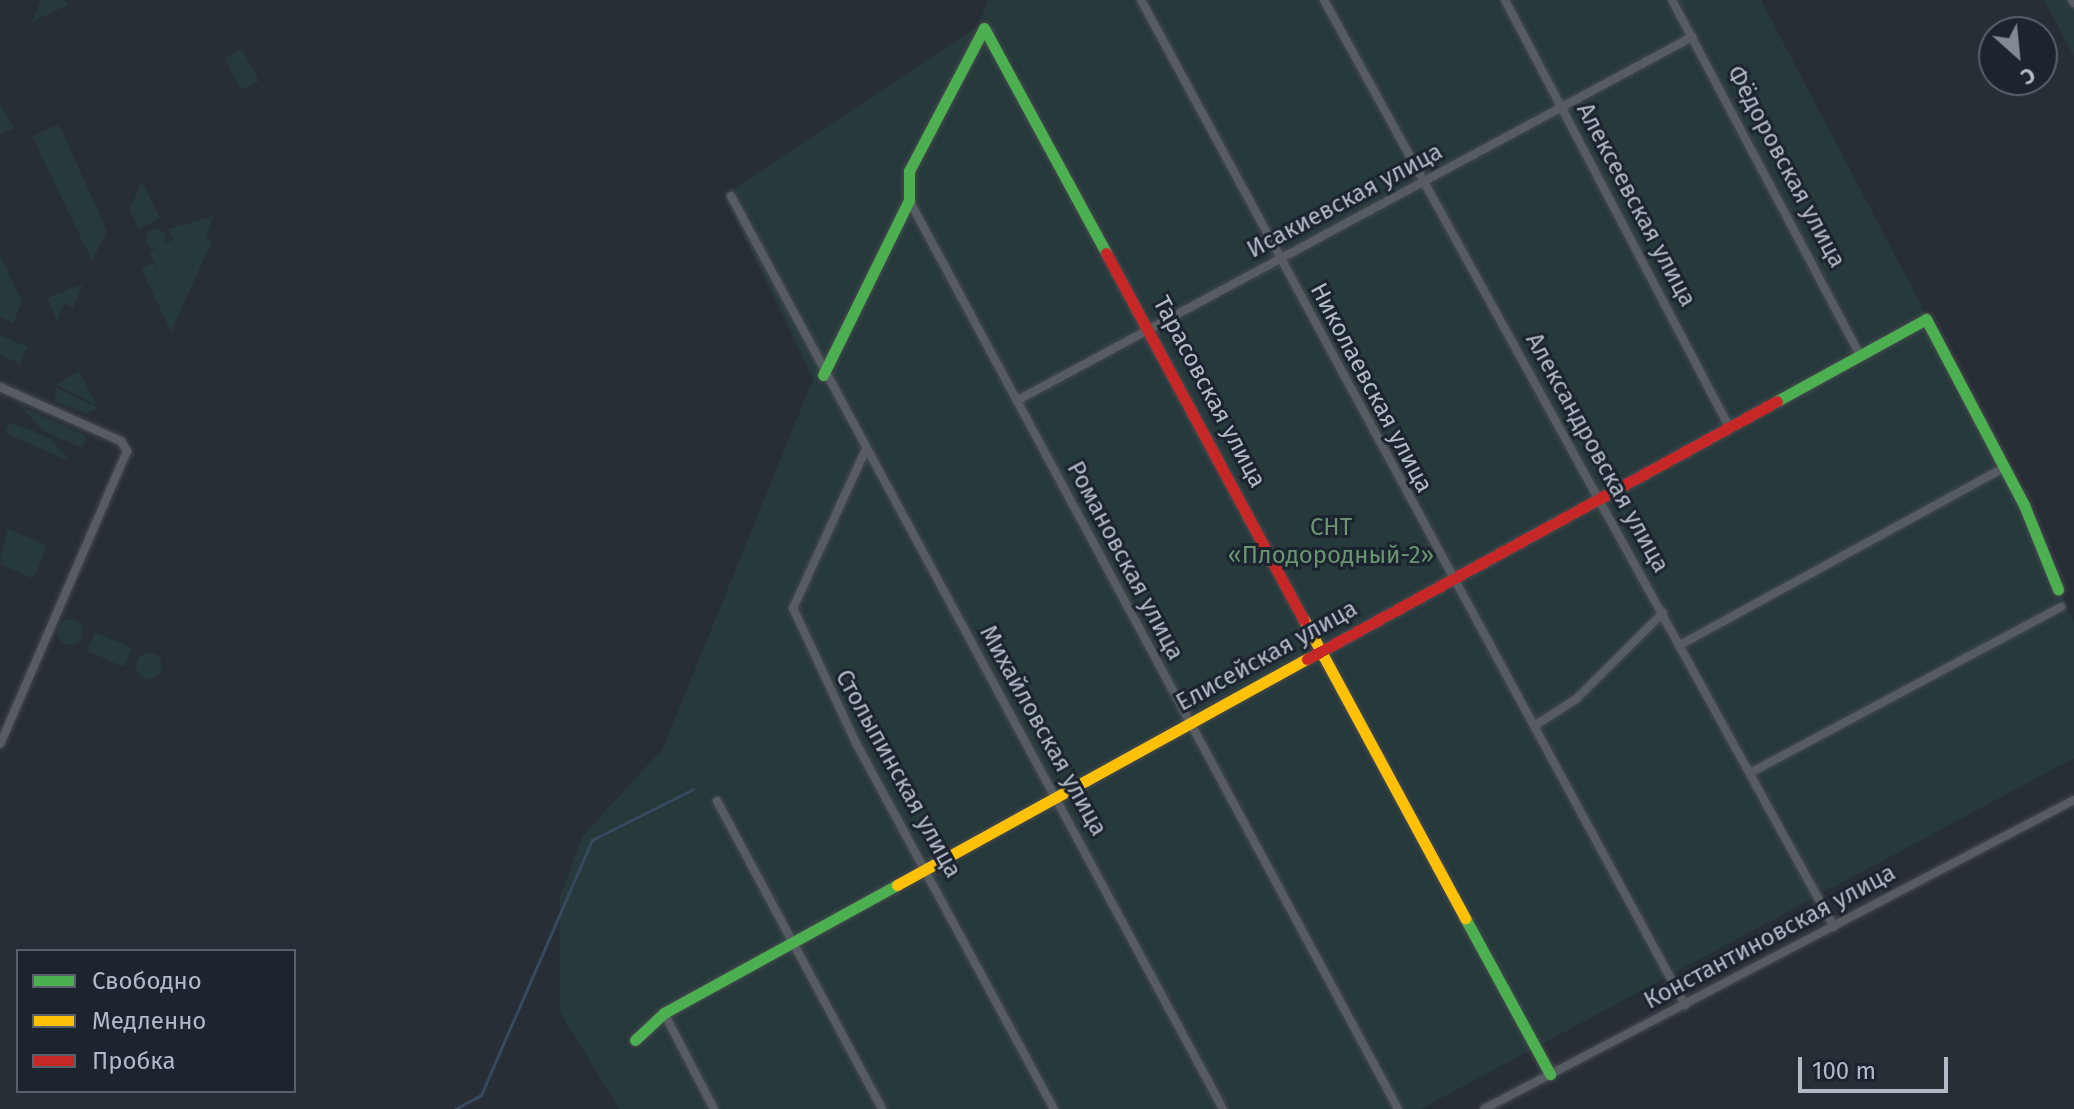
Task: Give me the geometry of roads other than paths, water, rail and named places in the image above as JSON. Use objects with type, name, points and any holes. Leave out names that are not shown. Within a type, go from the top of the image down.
[{"type":"street","name":"Николаевская улица","points":[[1141,0],[1283,257],[1685,1005]]},
{"type":"street","name":"Александровская улица","points":[[1324,0],[1834,927]]},
{"type":"street","name":"Алексеевская улица","points":[[1505,0],[1730,429]]},
{"type":"street","name":"Фёдоровская улица","points":[[1672,0],[1860,355]]},
{"type":"street","name":"Тарасовская улица","points":[[909,200],[909,171],[984,28],[1150,328],[1550,1074]]},
{"type":"street","name":"Исакиевская улица","points":[[1018,400],[1692,37]]},
{"type":"street","name":"Михайловская улица","points":[[731,196],[823,375],[1059,799],[1223,1109]]},
{"type":"street","points":[[823,375],[909,200]]},
{"type":"street","name":"Романовская улица","points":[[909,200],[1188,725],[1398,1109]]},
{"type":"street","name":"Елисейская улица","points":[[635,1040],[664,1013],[1059,799],[1322,648],[1455,582],[1599,498],[1926,319],[2000,470]]},
{"type":"street","points":[[0,387],[121,441],[127,451],[0,744]]},
{"type":"street","name":"Столыпинская улица","points":[[865,451],[793,608],[856,743],[927,869],[1054,1109]]},
{"type":"street","points":[[1680,645],[2000,470],[2024,505],[2058,589]]},
{"type":"street","points":[[1750,773],[2061,607]]},
{"type":"street","points":[[1534,726],[1575,700],[1663,613]]},
{"type":"street","name":"Константиновская улица","points":[[1484,1109],[2074,800]]},
{"type":"street","points":[[717,801],[882,1109]]},
{"type":"street","points":[[664,1013],[714,1109]]},
{"type":"waterway","points":[[455,1109],[481,1095],[592,840],[693,789]]},
{"type":"park label","name":"СНТ «Плодородный-2»","points":[[1331,542]]}]
